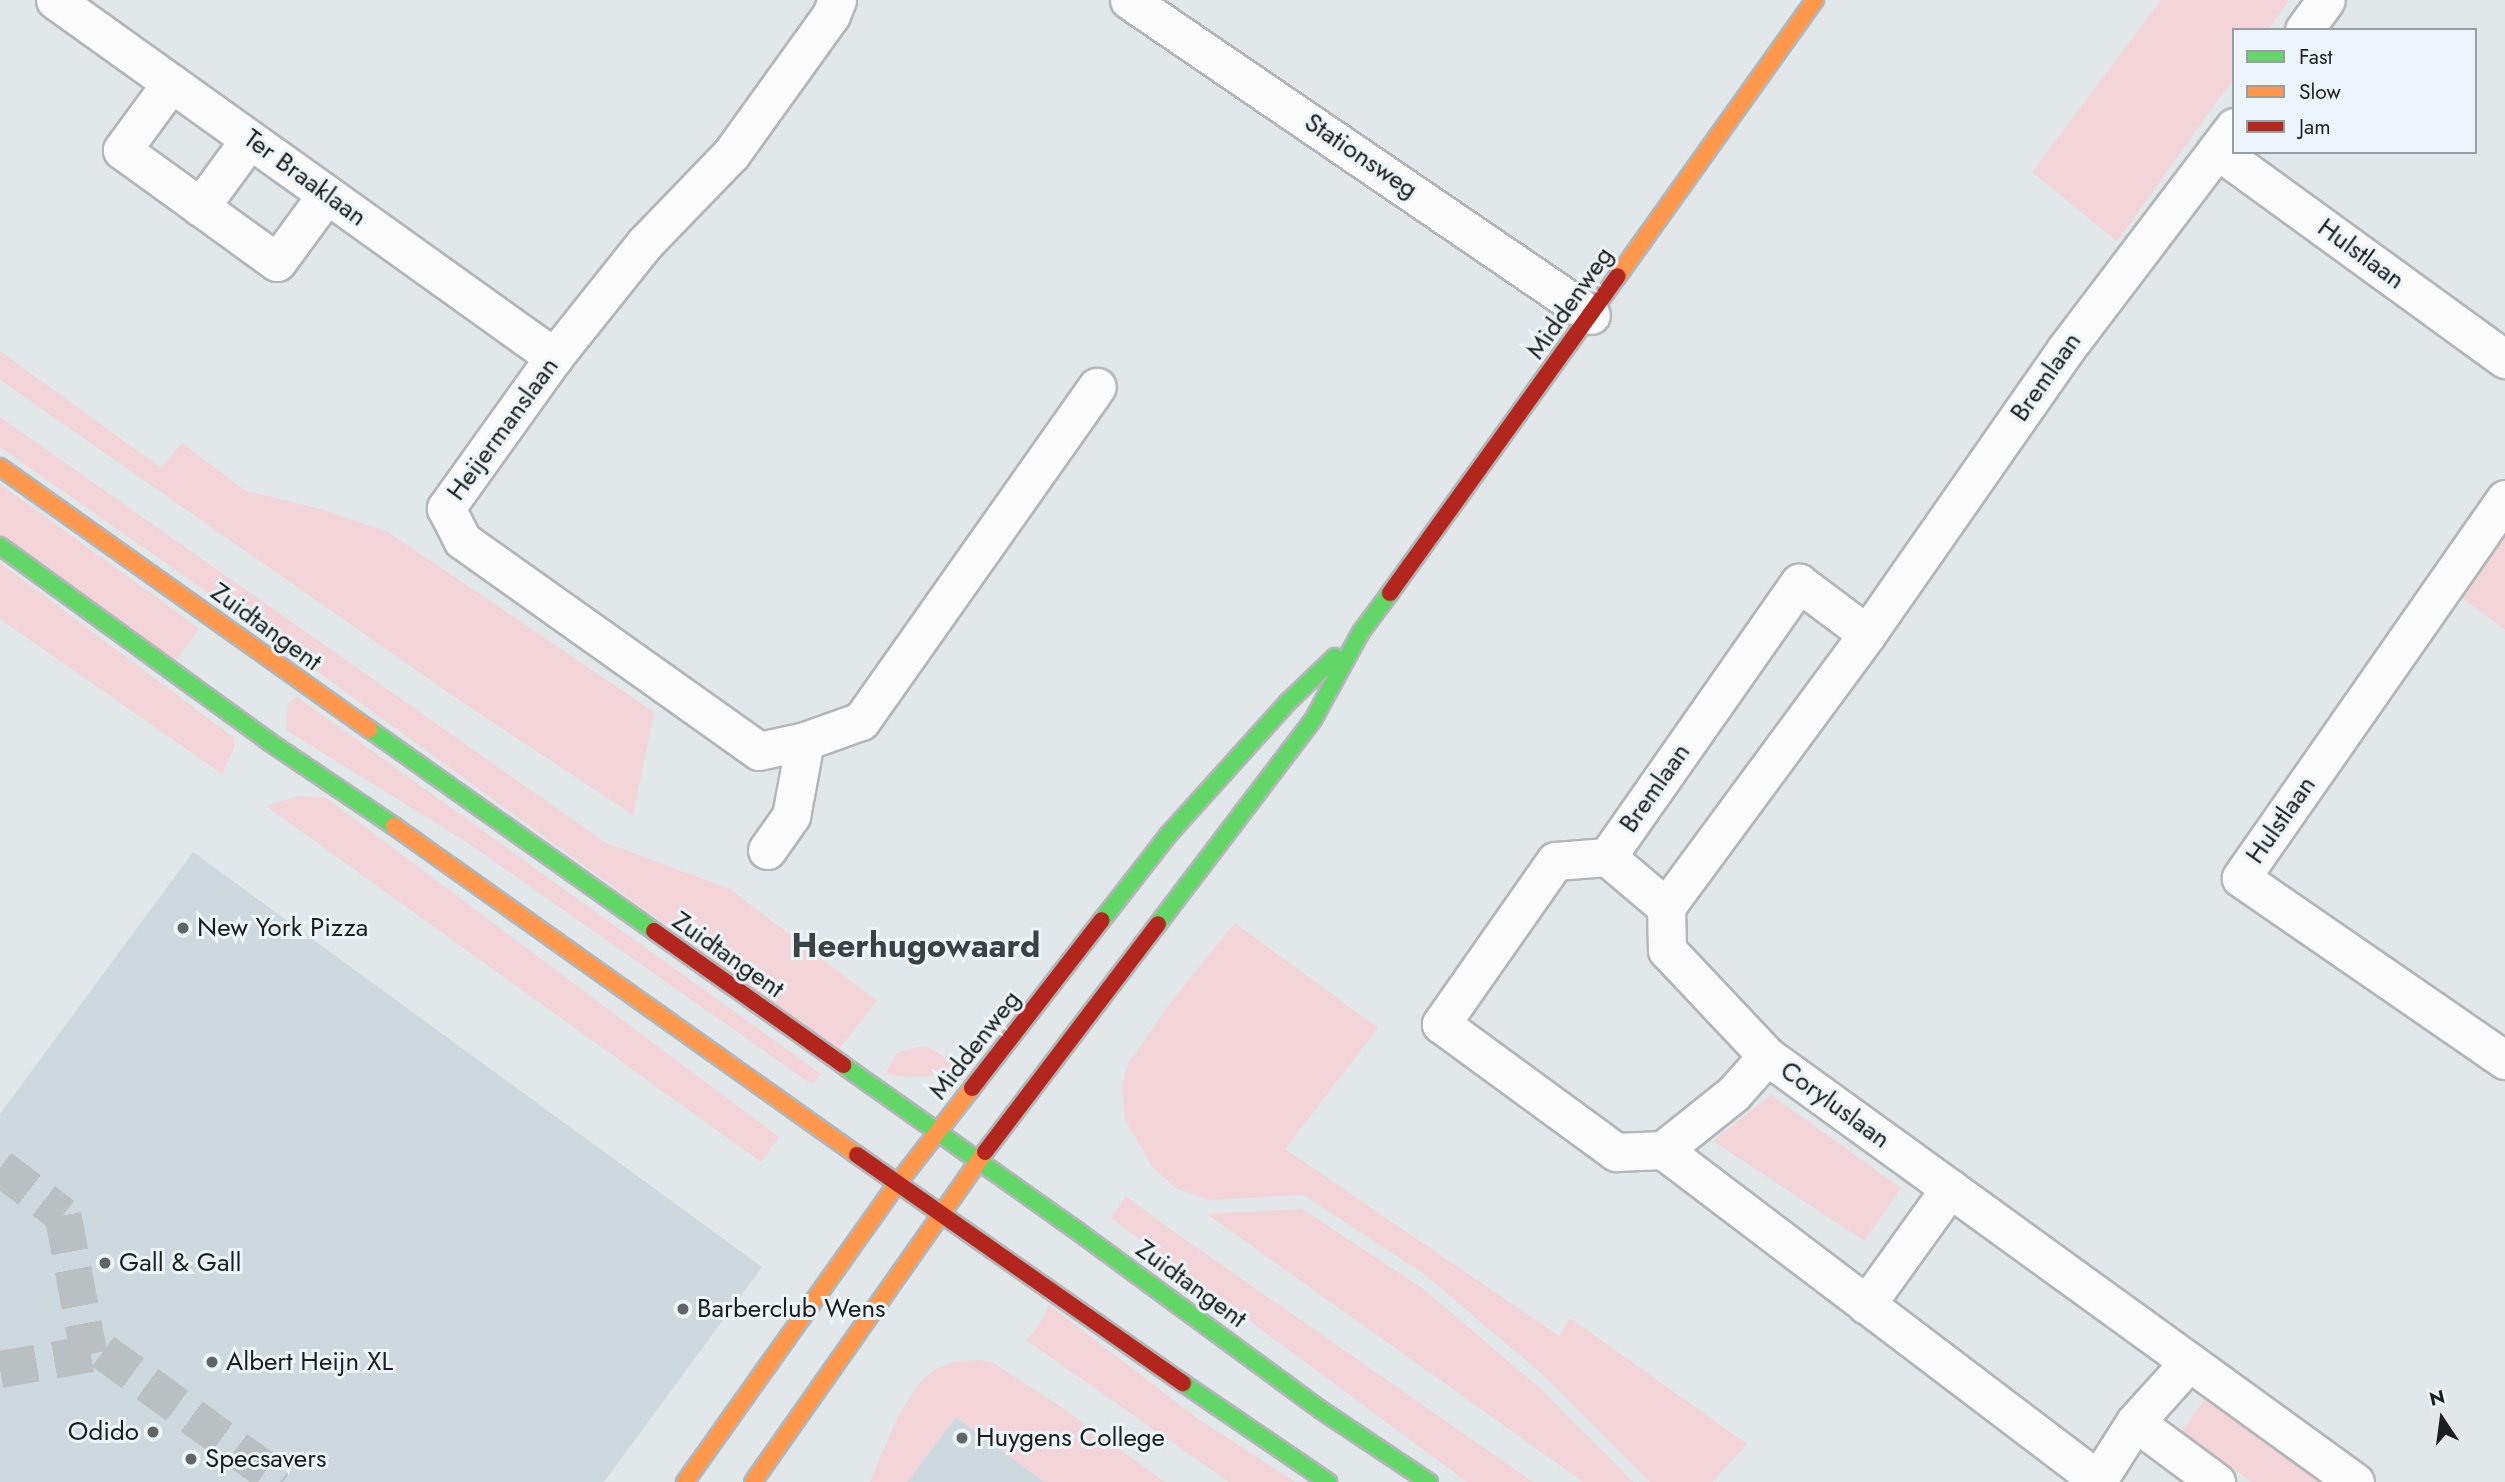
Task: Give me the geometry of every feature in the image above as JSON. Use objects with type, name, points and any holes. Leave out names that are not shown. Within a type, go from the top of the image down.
[{"type":"main road","name":"Middenweg","points":[[753,1482],[978,1161],[1313,720],[1361,632],[1815,0]]},
{"type":"main road","name":"Zuidtangent","points":[[0,467],[978,1161],[1321,1410],[1429,1482]]},
{"type":"main road","points":[[0,546],[268,741],[408,836],[897,1184],[1328,1482]]},
{"type":"main road","name":"Middenweg","points":[[685,1482],[897,1184],[1169,834],[1288,702],[1361,632]]},
{"type":"street","name":"Ter Braaklaan","points":[[55,0],[554,357]]},
{"type":"street","name":"Heijermanslaan","points":[[837,0],[831,15],[730,154],[645,243],[554,357],[446,508],[462,540],[759,751],[805,741],[861,721],[1097,387]]},
{"type":"street","name":"Stationsweg","points":[[1129,0],[1591,315]]},
{"type":"street","points":[[2305,28],[2326,0]]},
{"type":"street","points":[[171,83],[122,150],[277,262],[327,194]]},
{"type":"street","name":"Bremlaan","points":[[1662,1150],[1616,1152],[1441,1024],[1555,861],[1607,856],[1666,907],[1867,634],[2065,350],[2225,138]]},
{"type":"street","points":[[200,207],[250,139]]},
{"type":"street","name":"Hulstlaan","points":[[2245,154],[2505,359]]},
{"type":"street","name":"Hulstlaan","points":[[2505,499],[2241,878],[2505,1060]]},
{"type":"street","name":"Bremlaan","points":[[1607,856],[1799,583],[1867,634]]},
{"type":"street","points":[[767,850],[791,816],[805,741]]},
{"type":"street","points":[[1666,907],[1667,950],[1767,1056]]},
{"type":"street","name":"Coryluslaan","points":[[1662,1150],[1734,1094],[1767,1056],[2355,1482]]},
{"type":"street","points":[[1662,1150],[2098,1480],[2135,1422],[2189,1362]]},
{"type":"street","points":[[1866,1305],[1950,1188]]},
{"type":"street","points":[[2135,1422],[2216,1482]]},
{"type":"shaded area","points":[[2161,0],[2289,0],[2269,28],[2232,28],[2232,81],[2117,241],[2032,172]]},
{"type":"shaded area","points":[[0,351],[161,468],[182,443],[246,491],[317,508],[388,532],[654,712],[633,815],[459,700],[0,380]]},
{"type":"shaded area","points":[[0,417],[606,843],[730,889],[877,1001],[838,1050],[240,615],[0,447]]},
{"type":"shaded area","points":[[0,484],[199,629],[171,667],[0,542]]},
{"type":"shaded area","points":[[2505,530],[2505,630],[2457,594]]},
{"type":"shaded area","points":[[0,563],[233,737],[235,746],[222,774],[0,619]]},
{"type":"shaded area","points":[[297,697],[821,1074],[813,1084],[807,1081],[468,843],[286,730],[288,704]]},
{"type":"shaded area","points":[[299,796],[326,798],[779,1137],[761,1162],[266,806]]},
{"type":"shaded area","points":[[193,852],[762,1267],[604,1482],[0,1482],[0,1114]]},
{"type":"shaded area","points":[[1235,923],[1378,1028],[1285,1149],[1559,1336],[1570,1318],[1747,1444],[1712,1482],[1650,1482],[1542,1374],[1424,1274],[1304,1195],[1209,1200],[1176,1188],[1153,1168],[1125,1120],[1122,1087],[1128,1064],[1170,1003]]},
{"type":"shaded area","points":[[919,1047],[930,1048],[949,1060],[955,1068],[930,1076],[904,1077],[885,1074],[897,1053]]},
{"type":"shaded area","points":[[1771,1095],[1901,1188],[1864,1241],[1713,1141]]},
{"type":"shaded area","points":[[1126,1196],[1533,1482],[1467,1482],[1111,1218]]},
{"type":"shaded area","points":[[1302,1209],[1422,1288],[1540,1388],[1633,1482],[1583,1482],[1207,1214]]},
{"type":"shaded area","points":[[1049,1305],[1197,1418],[1295,1482],[1229,1482],[1026,1340],[1039,1325]]},
{"type":"shaded area","points":[[957,1361],[992,1362],[1058,1405],[1165,1482],[1044,1482],[956,1417],[907,1482],[870,1482],[896,1420],[919,1383],[936,1369]]},
{"type":"shaded area","points":[[2206,1398],[2331,1482],[2252,1482],[2181,1432]]},
{"type":"shaded area","name":"Huygens College","points":[[956,1417],[1045,1482],[907,1482]]},
{"type":"tunnel","points":[[0,1167],[63,1215],[89,1354]]},
{"type":"tunnel","points":[[0,1369],[103,1351],[282,1482]]},
{"type":"traffic: fast","points":[[0,546],[268,741],[394,826]]},
{"type":"traffic: fast","points":[[1158,924],[1313,720],[1361,632],[1390,593]]},
{"type":"traffic: fast","points":[[1102,920],[1169,834],[1288,702],[1335,657]]},
{"type":"traffic: fast","points":[[369,729],[654,931]]},
{"type":"traffic: fast","points":[[843,1065],[1076,1230],[1321,1410],[1429,1482]]},
{"type":"traffic: fast","points":[[1183,1383],[1328,1482]]},
{"type":"traffic: slow","points":[[1618,276],[1815,0]]},
{"type":"traffic: slow","points":[[0,467],[369,729]]},
{"type":"traffic: slow","points":[[394,826],[857,1155]]},
{"type":"traffic: slow","points":[[685,1482],[897,1184],[972,1088]]},
{"type":"traffic: slow","points":[[753,1482],[985,1152]]},
{"type":"traffic: jam","points":[[1390,593],[1618,276]]},
{"type":"traffic: jam","points":[[972,1088],[1102,920]]},
{"type":"traffic: jam","points":[[985,1152],[1158,924]]},
{"type":"traffic: jam","points":[[654,931],[843,1065]]},
{"type":"traffic: jam","points":[[857,1155],[1183,1383]]},
{"type":"place","name":"New York Pizza","points":[[183,928]]},
{"type":"place","name":"Gall & Gall","points":[[105,1263]]},
{"type":"place","name":"Barberclub Wens","points":[[683,1309]]},
{"type":"place","name":"Albert Heijn XL","points":[[212,1362]]},
{"type":"place","name":"Odido","points":[[153,1432]]},
{"type":"place","name":"Huygens College","points":[[962,1438]]},
{"type":"place","name":"Specsavers","points":[[191,1459]]},
{"type":"district","name":"Heerhugowaard","points":[[916,946]]}]
